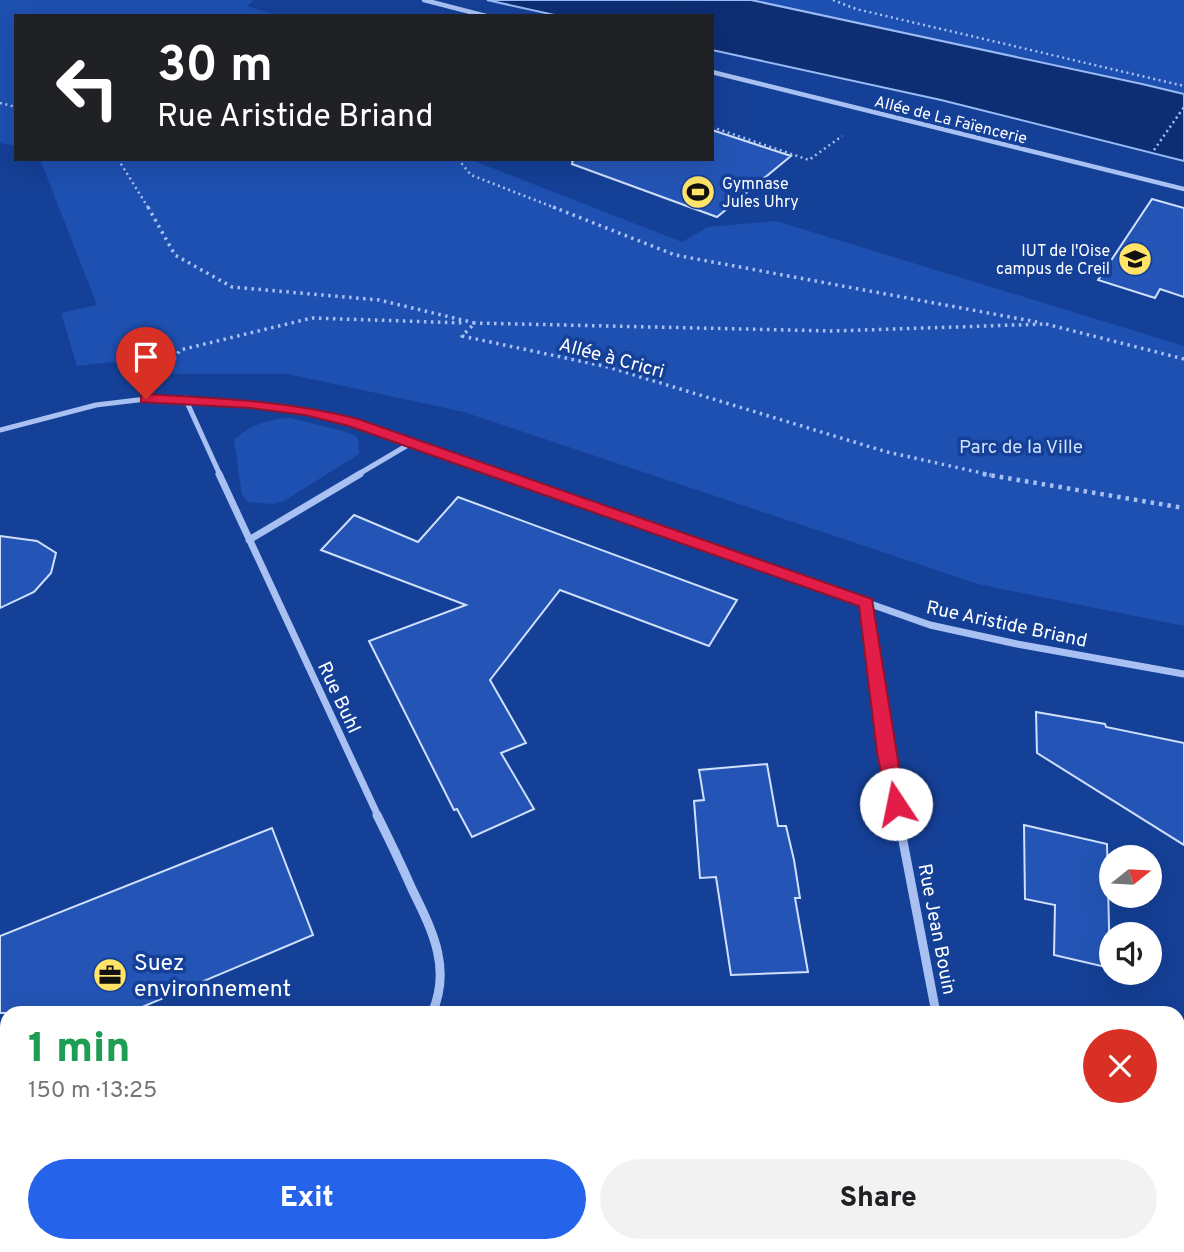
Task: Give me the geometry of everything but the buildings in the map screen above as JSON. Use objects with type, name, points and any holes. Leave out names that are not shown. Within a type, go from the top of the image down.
[{"type":"street","points":[[424,0],[478,14]]},
{"type":"street","name":"Allée de La Faïencerie","points":[[714,73],[1184,189]]},
{"type":"street","name":"Rue Aristide Briand","points":[[0,430],[96,405],[146,399],[185,398],[320,414],[413,442],[930,625],[969,635],[1184,674]]},
{"type":"street","name":"Rue Buhl","points":[[185,398],[436,938],[442,982],[434,1006]]},
{"type":"street","points":[[249,540],[413,442]]},
{"type":"street","name":"Rue Jean Bouin","points":[[867,603],[886,752],[935,1006]]},
{"type":"path","points":[[833,0],[856,9],[1184,86]]},
{"type":"path","points":[[1150,156],[1184,107]]},
{"type":"path","points":[[714,128],[809,160],[875,113]]},
{"type":"path","points":[[119,161],[175,254],[232,287],[379,300],[475,323]]},
{"type":"path","points":[[460,161],[471,175],[675,255],[1046,324],[1184,359]]},
{"type":"path","points":[[146,399],[180,350],[312,318],[833,331],[1046,324]]},
{"type":"path","name":"Allée à Cricri","points":[[475,323],[462,335],[608,368],[887,452],[1002,478],[1184,508]]},
{"type":"green space","points":[[0,0],[254,0],[247,6],[273,14],[14,14],[14,146],[0,143]]},
{"type":"green space","points":[[751,0],[1184,0],[1184,94]]},
{"type":"green space","name":"Parc de la Ville","points":[[41,161],[474,161],[682,242],[708,227],[776,221],[1184,346],[1184,626],[978,584],[464,412],[288,374],[177,374],[111,362],[77,366],[61,313],[97,305]]},
{"type":"green space","points":[[290,418],[347,432],[358,438],[359,454],[284,501],[273,504],[248,502],[242,495],[234,440],[246,430],[260,424]]},
{"type":"shaded area","points":[[487,0],[751,0],[1142,84],[1184,94],[1184,161],[941,100],[714,50],[714,14],[550,14]]},
{"type":"place","name":"Gymnase Jules Uhry","points":[[698,192]]},
{"type":"place","name":"IUT de l'Oise campus de Creil","points":[[1135,259]]},
{"type":"place","name":"Suez environnement","points":[[110,975]]},
{"type":"route","points":[[146,399],[185,398],[290,408],[353,422],[867,603],[886,752],[896,804]]}]
